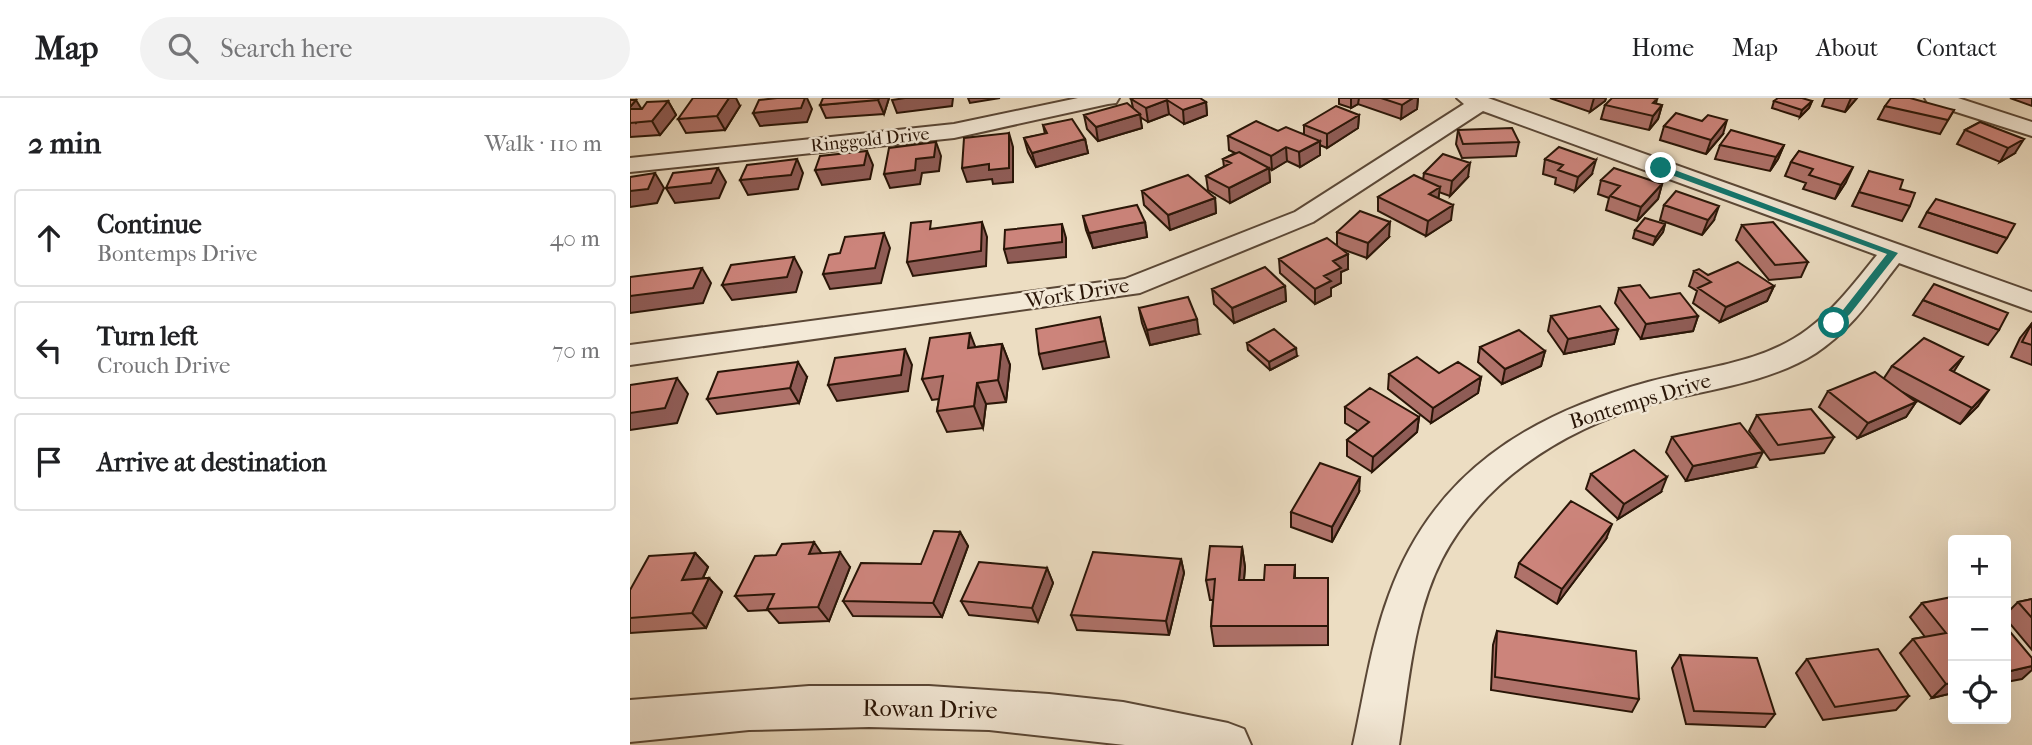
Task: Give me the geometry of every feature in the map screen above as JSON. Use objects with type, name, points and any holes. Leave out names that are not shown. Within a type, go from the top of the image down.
[{"type":"street","name":"Ringgold Drive","points":[[630,165],[954,131],[1108,98]]},
{"type":"street","points":[[1937,98],[2032,129]]},
{"type":"street","points":[[1474,100],[2032,302]]},
{"type":"street","name":"Work Drive","points":[[630,355],[1130,287],[1304,217],[1474,100]]},
{"type":"street","name":"Bontemps Drive","points":[[1376,745],[1405,602],[1427,551],[1456,507],[1485,475],[1556,426],[1594,410],[1650,393],[1744,371],[1789,354],[1822,334],[1846,312],[1893,253]]},
{"type":"street","name":"Rowan Drive","points":[[630,721],[799,708],[911,706],[1006,710],[1111,722],[1228,745]]},
{"type":"building","points":[[693,98],[729,98],[717,116],[678,119]]},
{"type":"building","points":[[805,98],[801,108],[753,113],[759,100]]},
{"type":"building","points":[[823,98],[879,98],[820,105]]},
{"type":"building","points":[[1200,98],[1206,102],[1183,110],[1167,100],[1146,108],[1131,99]]},
{"type":"building","points":[[1381,98],[1413,98],[1402,105]]},
{"type":"building","points":[[1612,98],[1653,98],[1657,99],[1653,103],[1662,105],[1653,116],[1605,105]]},
{"type":"building","points":[[1778,98],[1802,98],[1812,101],[1802,110],[1774,101]]},
{"type":"building","points":[[1891,98],[1910,98],[1954,110],[1948,120],[1885,106]]},
{"type":"building","points":[[668,101],[652,121],[630,123],[630,109],[642,109],[647,102]]},
{"type":"building","points":[[1127,103],[1140,114],[1096,127],[1084,115]]},
{"type":"building","points":[[1336,106],[1359,115],[1327,134],[1304,125]]},
{"type":"building","points":[[1676,113],[1702,121],[1708,115],[1727,120],[1711,140],[1664,126]]},
{"type":"building","points":[[1072,119],[1085,139],[1032,153],[1024,138],[1047,133],[1043,125]]},
{"type":"building","points":[[1256,121],[1278,131],[1286,127],[1320,141],[1299,152],[1286,147],[1271,156],[1228,136]]},
{"type":"building","points":[[1980,122],[2024,139],[2008,148],[1965,130]]},
{"type":"building","points":[[1512,128],[1519,142],[1463,144],[1458,130]]},
{"type":"building","points":[[1731,130],[1784,145],[1776,157],[1720,145]]},
{"type":"building","points":[[1009,133],[1009,168],[989,170],[989,164],[962,168],[964,138]]},
{"type":"building","points":[[936,142],[934,157],[916,159],[915,170],[884,174],[889,148]]},
{"type":"building","points":[[1559,147],[1596,160],[1578,177],[1558,170],[1563,165],[1545,159]]},
{"type":"building","points":[[867,151],[864,165],[815,170],[820,156]]},
{"type":"building","points":[[1799,151],[1853,167],[1841,185],[1809,175],[1813,169],[1791,162]]},
{"type":"building","points":[[1239,152],[1269,168],[1229,188],[1206,176],[1231,163],[1223,159]]},
{"type":"building","points":[[1443,154],[1470,163],[1452,181],[1424,173]]},
{"type":"building","points":[[797,159],[791,175],[740,180],[747,165]]},
{"type":"building","points":[[718,168],[711,183],[666,188],[673,173]]},
{"type":"building","points":[[1614,168],[1662,184],[1641,207],[1610,196],[1620,186],[1601,180]]},
{"type":"building","points":[[1869,171],[1903,180],[1900,189],[1915,193],[1910,206],[1859,192]]},
{"type":"building","points":[[655,173],[648,189],[630,191],[630,177]]},
{"type":"building","points":[[1188,175],[1215,198],[1168,215],[1142,191]]},
{"type":"building","points":[[1414,175],[1440,187],[1429,194],[1453,205],[1428,221],[1378,197]]},
{"type":"building","points":[[1676,191],[1719,206],[1708,220],[1664,205]]},
{"type":"building","points":[[1936,199],[2015,224],[2007,238],[1927,212]]},
{"type":"building","points":[[1137,205],[1145,222],[1089,233],[1083,216]]},
{"type":"building","points":[[1360,211],[1390,222],[1368,243],[1337,232]]},
{"type":"building","points":[[1645,218],[1665,224],[1656,237],[1635,230]]},
{"type":"building","points":[[931,221],[930,229],[982,222],[981,251],[907,262],[911,223]]},
{"type":"building","points":[[1773,222],[1808,262],[1775,265],[1742,225]]},
{"type":"building","points":[[1062,224],[1062,242],[1004,249],[1005,230]]},
{"type":"building","points":[[884,233],[875,268],[823,274],[829,255],[840,253],[845,237]]},
{"type":"building","points":[[1327,238],[1348,254],[1333,261],[1341,268],[1324,276],[1331,281],[1315,289],[1279,259]]},
{"type":"building","points":[[794,257],[787,277],[722,285],[731,265]]},
{"type":"building","points":[[1738,262],[1774,286],[1726,307],[1698,288],[1711,282],[1694,271],[1699,269],[1708,275]]},
{"type":"building","points":[[1265,267],[1285,286],[1232,308],[1212,289]]},
{"type":"building","points":[[702,268],[693,288],[630,296],[630,277]]},
{"type":"building","points":[[1934,284],[2008,313],[1999,330],[1923,300]]},
{"type":"building","points":[[1640,285],[1650,298],[1680,293],[1698,316],[1646,324],[1619,288]]},
{"type":"building","points":[[1188,297],[1197,319],[1147,330],[1139,308]]},
{"type":"building","points":[[1600,306],[1618,329],[1568,339],[1551,316]]},
{"type":"building","points":[[1100,317],[1105,341],[1039,354],[1036,329]]},
{"type":"building","points":[[2032,323],[2032,345],[2022,342]]},
{"type":"building","points":[[1274,329],[1296,348],[1269,362],[1247,343]]},
{"type":"building","points":[[1519,330],[1545,351],[1505,369],[1480,347]]},
{"type":"building","points":[[970,333],[968,348],[1002,344],[998,380],[977,383],[974,406],[937,411],[943,376],[922,379],[930,338]]},
{"type":"building","points":[[1924,338],[1963,357],[1950,370],[1989,390],[1972,408],[1892,366]]},
{"type":"building","points":[[905,349],[901,375],[828,385],[835,358]]},
{"type":"building","points":[[1417,357],[1439,373],[1458,362],[1481,377],[1433,408],[1389,374]]},
{"type":"building","points":[[798,362],[790,388],[707,399],[718,372]]},
{"type":"building","points":[[1875,372],[1916,402],[1868,423],[1828,391]]},
{"type":"building","points":[[677,378],[665,408],[630,413],[630,385]]},
{"type":"building","points":[[1370,388],[1419,417],[1373,457],[1347,440],[1369,422],[1345,407]]},
{"type":"building","points":[[1811,409],[1834,437],[1778,445],[1757,415]]},
{"type":"building","points":[[1740,423],[1763,452],[1693,466],[1672,437]]},
{"type":"building","points":[[1634,450],[1667,477],[1624,504],[1591,474]]},
{"type":"building","points":[[1320,463],[1360,477],[1332,527],[1291,512]]},
{"type":"building","points":[[1571,501],[1612,524],[1562,589],[1519,563]]},
{"type":"building","points":[[934,531],[960,532],[933,603],[843,601],[861,563],[921,564]]},
{"type":"building","points":[[814,542],[809,554],[840,552],[818,607],[767,609],[774,594],[735,596],[755,556],[776,555],[782,544]]},
{"type":"building","points":[[1210,546],[1242,547],[1239,580],[1264,580],[1265,565],[1295,565],[1294,578],[1328,578],[1328,626],[1211,626],[1215,579],[1206,580]]},
{"type":"building","points":[[1093,552],[1181,559],[1166,621],[1071,615]]},
{"type":"building","points":[[695,553],[682,580],[709,578],[692,613],[630,618],[630,590],[649,556]]},
{"type":"building","points":[[979,562],[1047,568],[1032,608],[961,601]]},
{"type":"building","points":[[1948,598],[1948,684],[1913,639],[1946,633],[1922,603]]},
{"type":"building","points":[[2032,599],[2032,618],[2018,602]]},
{"type":"building","points":[[1497,631],[1636,651],[1639,699],[1495,677]]},
{"type":"building","points":[[2011,633],[2032,658],[2032,666],[2011,671]]},
{"type":"building","points":[[1878,649],[1909,696],[1835,707],[1807,659]]},
{"type":"building","points":[[1680,655],[1757,658],[1775,714],[1694,711]]},
{"type":"route","points":[[1661,168],[1893,253],[1834,323]]}]
